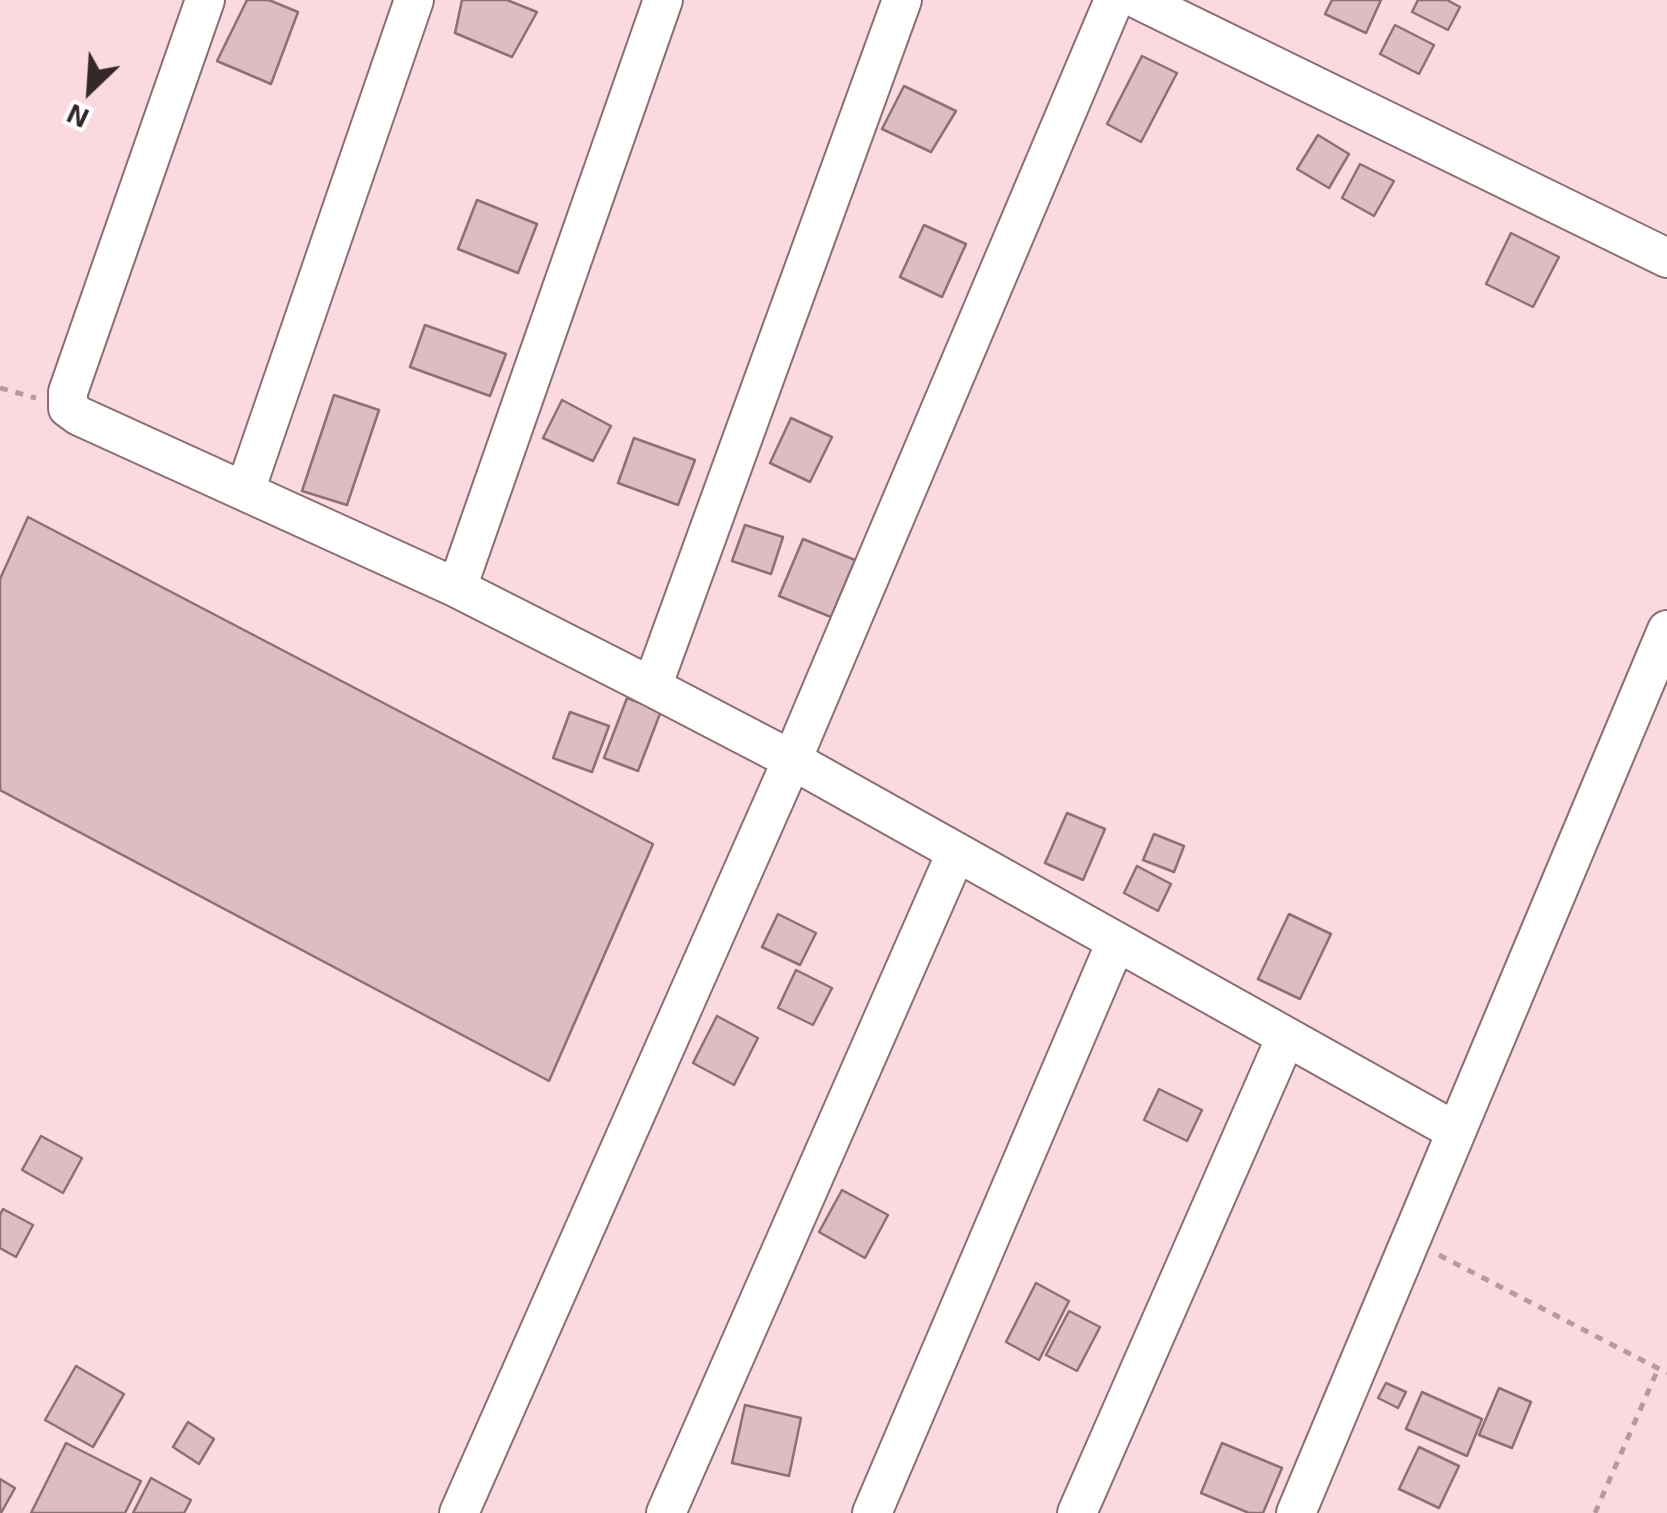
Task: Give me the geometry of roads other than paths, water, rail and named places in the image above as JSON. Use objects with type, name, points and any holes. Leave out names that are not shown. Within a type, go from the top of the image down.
[{"type":"street","points":[[205,0],[68,392],[68,408],[78,416],[457,588],[792,760],[1454,1131]]},
{"type":"street","points":[[245,490],[414,0]]},
{"type":"street","points":[[457,588],[663,0]]},
{"type":"street","points":[[652,687],[902,0]]},
{"type":"street","points":[[459,1513],[792,760],[1114,0]]},
{"type":"street","points":[[1139,0],[1667,258]]},
{"type":"street","points":[[1296,1513],[1667,630]]},
{"type":"street","points":[[666,1513],[956,852]]},
{"type":"street","points":[[872,1513],[1116,942]]},
{"type":"street","points":[[1078,1513],[1286,1037]]}]
